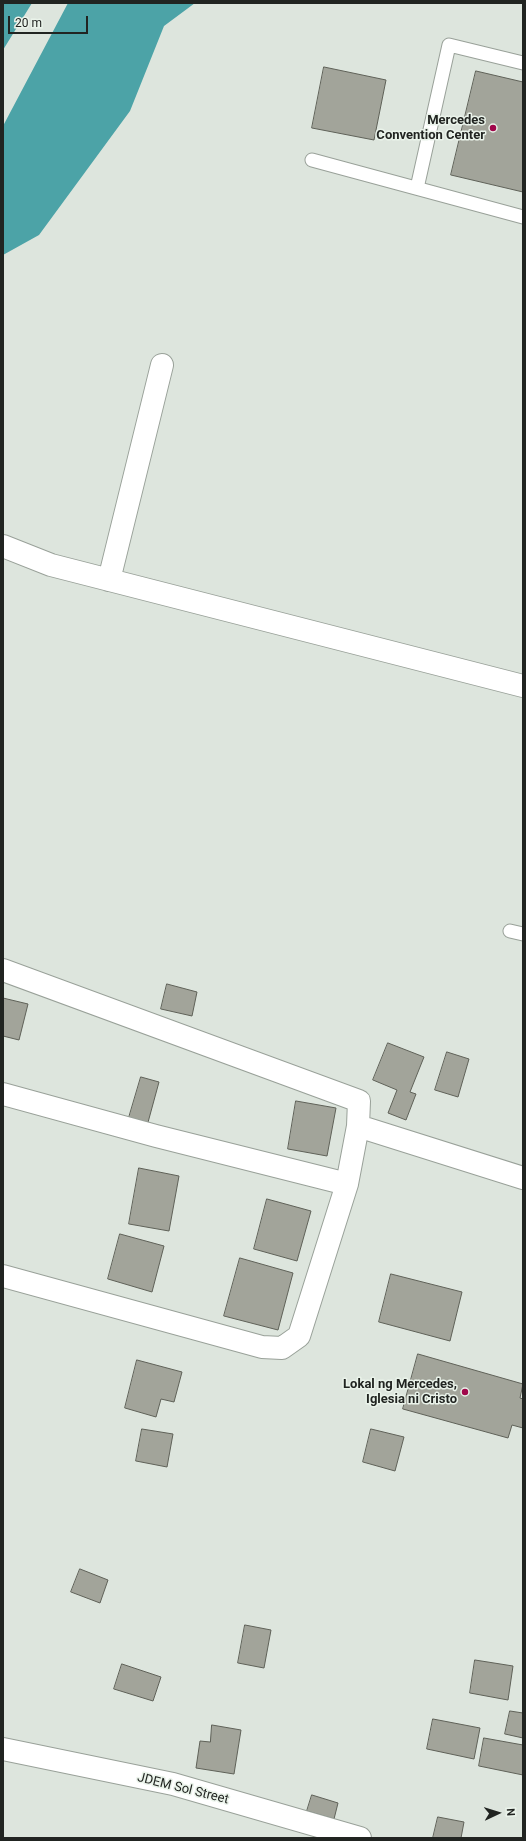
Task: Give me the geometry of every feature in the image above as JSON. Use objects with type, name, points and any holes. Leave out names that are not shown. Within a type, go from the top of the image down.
[{"type":"street","points":[[109,580],[162,364]]},
{"type":"street","points":[[3,546],[51,565],[523,686]]},
{"type":"street","points":[[3,970],[359,1101],[358,1126],[347,1184],[299,1336],[282,1348],[262,1348],[3,1276]]},
{"type":"street","points":[[3,1094],[156,1136],[347,1184]]},
{"type":"street","points":[[358,1126],[523,1178]]},
{"type":"street","name":"JDEM Sol Street","points":[[3,1749],[174,1784],[360,1838]]},
{"type":"lane","points":[[417,188],[449,45],[523,63]]},
{"type":"lane","points":[[312,160],[523,217]]},
{"type":"lane","points":[[510,931],[523,934]]},
{"type":"water","points":[[3,3],[32,3],[3,50]]},
{"type":"water","points":[[68,3],[195,3],[164,26],[130,111],[39,235],[3,255],[3,126]]},
{"type":"building","points":[[324,67],[386,80],[374,140],[312,128]]},
{"type":"building","name":"Mercedes Convention Center","points":[[476,71],[523,82],[523,192],[451,175]]},
{"type":"building","points":[[167,984],[197,992],[192,1016],[161,1009]]},
{"type":"building","points":[[3,998],[28,1004],[19,1040],[3,1036]]},
{"type":"building","points":[[388,1043],[424,1057],[410,1092],[416,1094],[406,1120],[388,1113],[397,1090],[373,1080]]},
{"type":"building","points":[[447,1052],[469,1059],[458,1097],[435,1090]]},
{"type":"building","points":[[141,1077],[159,1082],[147,1126],[128,1121]]},
{"type":"building","points":[[296,1101],[336,1108],[327,1156],[288,1149]]},
{"type":"building","points":[[139,1168],[179,1176],[169,1231],[129,1224]]},
{"type":"building","points":[[267,1199],[311,1211],[297,1261],[254,1249]]},
{"type":"building","points":[[120,1234],[164,1246],[152,1292],[108,1279]]},
{"type":"building","points":[[240,1258],[293,1273],[278,1330],[224,1316]]},
{"type":"building","points":[[391,1274],[462,1292],[450,1341],[379,1322]]},
{"type":"building","name":"Lokal ng Mercedes, Iglesia ni Cristo","points":[[418,1354],[523,1384],[520,1398],[523,1399],[523,1428],[512,1425],[508,1438],[403,1409]]},
{"type":"building","points":[[137,1360],[182,1372],[174,1402],[161,1399],[156,1417],[125,1408]]},
{"type":"building","points":[[142,1429],[173,1434],[167,1467],[136,1461]]},
{"type":"building","points":[[371,1429],[404,1437],[395,1471],[363,1462]]},
{"type":"building","points":[[80,1569],[108,1580],[100,1603],[71,1592]]},
{"type":"building","points":[[245,1625],[271,1630],[264,1668],[238,1663]]},
{"type":"building","points":[[475,1660],[513,1666],[508,1700],[470,1693]]},
{"type":"building","points":[[122,1664],[161,1677],[153,1701],[114,1689]]},
{"type":"building","points":[[510,1711],[523,1713],[523,1738],[505,1734]]},
{"type":"building","points":[[433,1719],[480,1728],[474,1759],[427,1749]]},
{"type":"building","points":[[212,1725],[241,1730],[234,1774],[196,1768],[200,1741],[210,1742]]},
{"type":"building","points":[[484,1738],[523,1745],[523,1775],[479,1766]]},
{"type":"building","points":[[312,1795],[338,1803],[334,1819],[307,1811]]},
{"type":"building","points":[[438,1817],[464,1822],[461,1838],[433,1838]]},
{"type":"place","name":"Mercedes Convention Center","points":[[493,128]]},
{"type":"place","name":"Lokal ng Mercedes, Iglesia ni Cristo","points":[[465,1392]]}]
